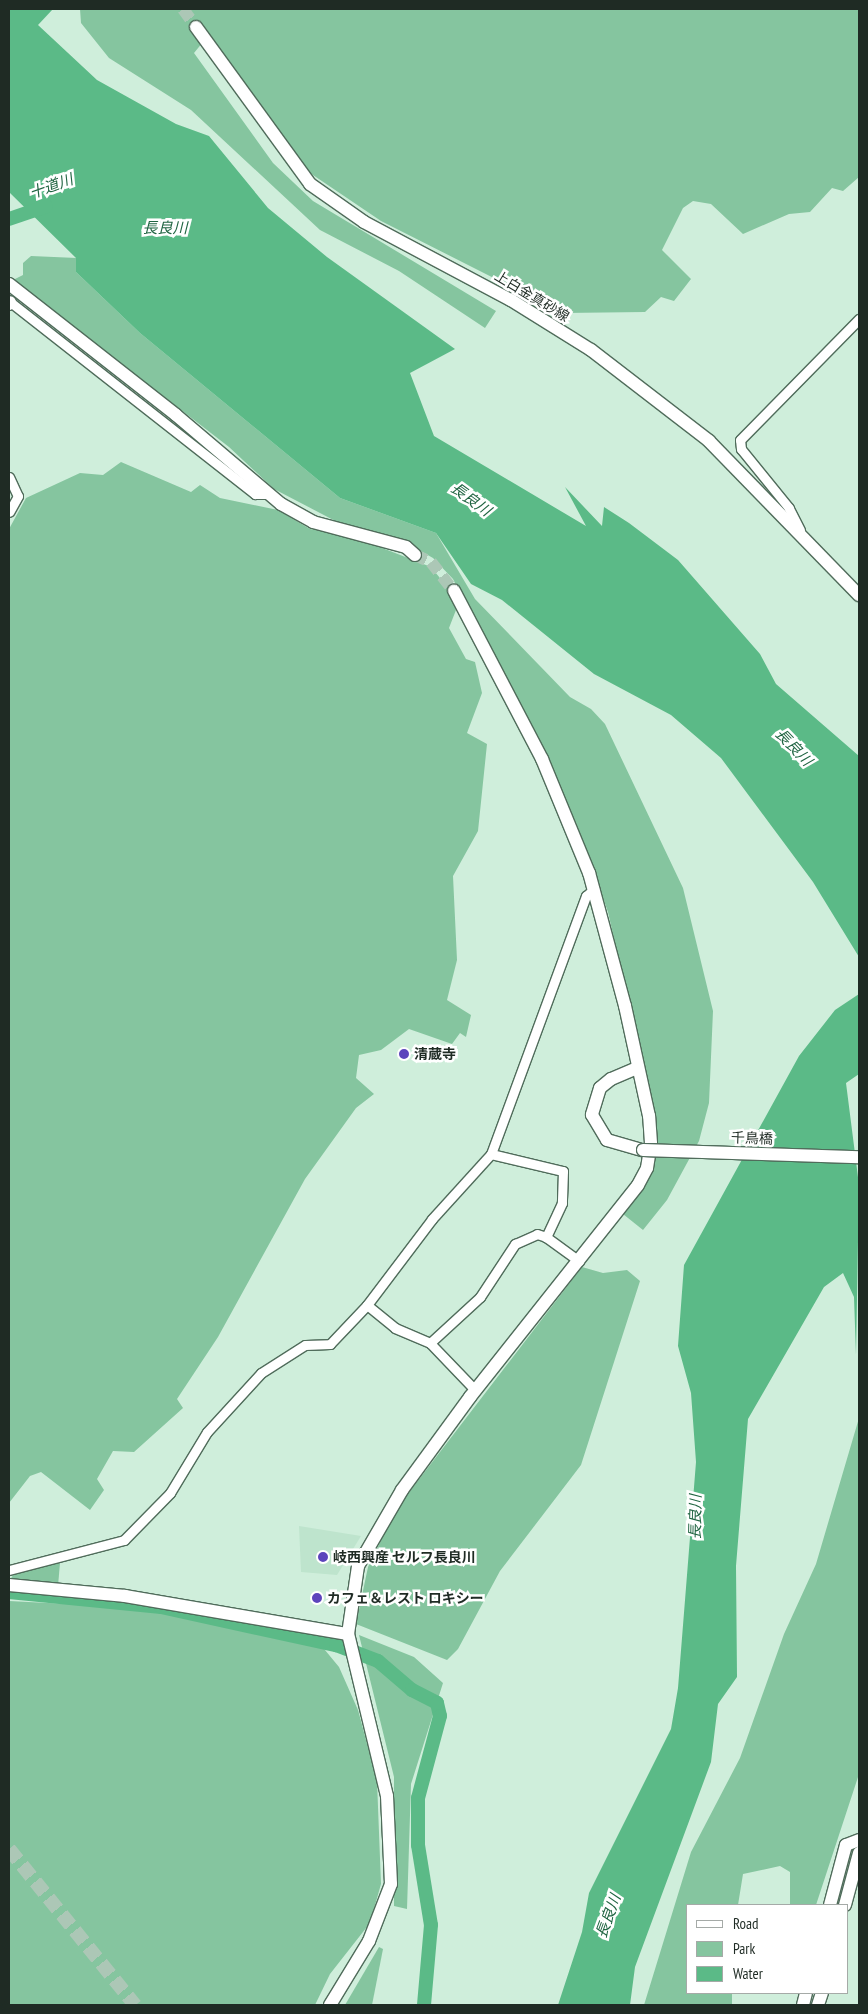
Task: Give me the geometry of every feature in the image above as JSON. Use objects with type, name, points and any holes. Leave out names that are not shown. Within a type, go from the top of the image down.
[{"type":"street","name":"上白金真砂線","points":[[196,26],[310,184],[364,222],[511,300],[591,350],[709,441],[859,595]]},
{"type":"street","points":[[9,284],[176,415],[270,494],[313,522],[406,547],[415,555]]},
{"type":"street","points":[[9,302],[255,494],[270,494]]},
{"type":"street","points":[[804,539],[789,508],[741,449],[740,440],[859,319]]},
{"type":"street","points":[[9,477],[18,496],[9,512]]},
{"type":"street","points":[[330,2005],[369,1941],[391,1884],[387,1796],[348,1634],[354,1580],[372,1538],[475,1390],[568,1269],[579,1261],[647,1168],[649,1116],[594,889],[542,758],[454,591]]},
{"type":"street","points":[[9,1570],[64,1559],[124,1540],[170,1493],[207,1432],[261,1373],[305,1344],[322,1348],[330,1344],[367,1305],[432,1219],[491,1154],[586,896],[594,889]]},
{"type":"street","name":"千鳥橋","points":[[638,1068],[611,1079],[594,1101],[596,1128],[607,1140],[643,1150],[859,1156]]},
{"type":"street","points":[[491,1154],[563,1171],[562,1203],[546,1236]]},
{"type":"street","points":[[430,1343],[480,1296],[515,1244],[537,1234],[546,1236],[579,1261]]},
{"type":"street","points":[[367,1305],[395,1328],[430,1343],[475,1390]]},
{"type":"street","points":[[9,1585],[125,1596],[348,1634]]},
{"type":"street","points":[[830,1904],[846,1845],[859,1840]]},
{"type":"street","points":[[845,1904],[859,1853]]},
{"type":"shaded area","name":"岐西興産 セルフ長良川","points":[[299,1526],[361,1536],[337,1575],[301,1572]]},
{"type":"green space","points":[[80,9],[859,9],[859,177],[843,191],[832,188],[810,212],[789,214],[743,234],[711,204],[693,201],[683,208],[662,250],[691,279],[674,301],[661,297],[645,312],[563,313],[381,221],[310,173],[203,42],[194,53],[273,163],[313,201],[496,311],[485,328],[399,271],[320,230],[191,110],[109,58],[81,23]]},
{"type":"green space","points":[[31,256],[77,258],[76,272],[140,333],[340,498],[436,533],[475,599],[570,697],[591,709],[605,724],[683,888],[713,1011],[709,1103],[699,1141],[667,1200],[643,1230],[623,1214],[646,1182],[656,1126],[608,912],[576,823],[453,579],[433,558],[401,540],[343,525],[274,489],[229,447],[13,280],[23,275],[23,263]]},
{"type":"green space","points":[[121,462],[191,492],[200,485],[220,498],[278,510],[310,529],[349,535],[431,567],[448,588],[456,610],[449,628],[466,659],[475,662],[482,693],[467,733],[487,744],[478,831],[453,876],[457,960],[447,1000],[471,1015],[466,1037],[460,1033],[452,1044],[409,1029],[381,1050],[359,1055],[356,1078],[374,1094],[356,1108],[305,1179],[218,1337],[177,1399],[183,1408],[134,1452],[113,1451],[97,1479],[104,1490],[90,1510],[41,1472],[30,1476],[9,1503],[9,529],[26,498],[80,473],[103,475]]},
{"type":"green space","points":[[582,1267],[603,1273],[627,1270],[640,1281],[581,1465],[500,1571],[458,1649],[447,1660],[356,1624],[368,1567],[397,1508]]},
{"type":"green space","points":[[859,1418],[859,1774],[816,1904],[790,1904],[790,1872],[780,1866],[743,1874],[738,1904],[686,1904],[686,1994],[732,1994],[732,2005],[644,2005],[691,1852],[740,1758],[784,1634],[816,1564]]},
{"type":"green space","points":[[60,1563],[58,1586],[9,1581],[17,1570]]},
{"type":"green space","points":[[9,1601],[146,1608],[320,1644],[339,1667],[358,1710],[377,1781],[381,1884],[370,1923],[330,1974],[315,2005],[9,2005]]},
{"type":"green space","points":[[359,1635],[414,1657],[443,1683],[411,1784],[407,1909],[394,1906],[394,1777]]},
{"type":"green space","points":[[379,1947],[383,1949],[372,2005],[345,2005]]},
{"type":"water","name":"長良川","points":[[9,9],[53,9],[38,25],[97,80],[176,124],[209,136],[268,208],[327,257],[455,349],[410,373],[434,436],[586,526],[565,487],[602,526],[604,507],[629,523],[678,560],[760,654],[776,684],[859,756],[859,957],[813,882],[721,758],[671,715],[594,674],[502,600],[471,584],[436,533],[340,498],[140,333],[76,272],[76,258],[9,192]]},
{"type":"water","name":"長良川","points":[[859,994],[859,1074],[846,1083],[859,1185],[856,1355],[854,1297],[843,1273],[824,1287],[748,1419],[736,1566],[737,1677],[718,1704],[711,1762],[635,1967],[630,2005],[558,2005],[582,1932],[589,1893],[671,1729],[678,1688],[696,1462],[691,1393],[678,1346],[684,1265],[799,1056],[835,1010]]},
{"type":"waterway","name":"十道川","points":[[9,219],[46,206]]},
{"type":"waterway","points":[[9,1592],[161,1607],[336,1645],[378,1661],[412,1690],[437,1703],[440,1716],[418,1798],[418,1845],[431,1925],[424,2005]]},
{"type":"tunnel","points":[[183,9],[196,27]]},
{"type":"tunnel","points":[[415,555],[431,562],[454,591]]},
{"type":"tunnel","points":[[9,1849],[135,2005]]},
{"type":"place","name":"清蔵寺","points":[[404,1054]]},
{"type":"place","name":"岐西興産 セルフ長良川","points":[[323,1557]]},
{"type":"place","name":"カフェ＆レスト ロキシー","points":[[317,1598]]}]
